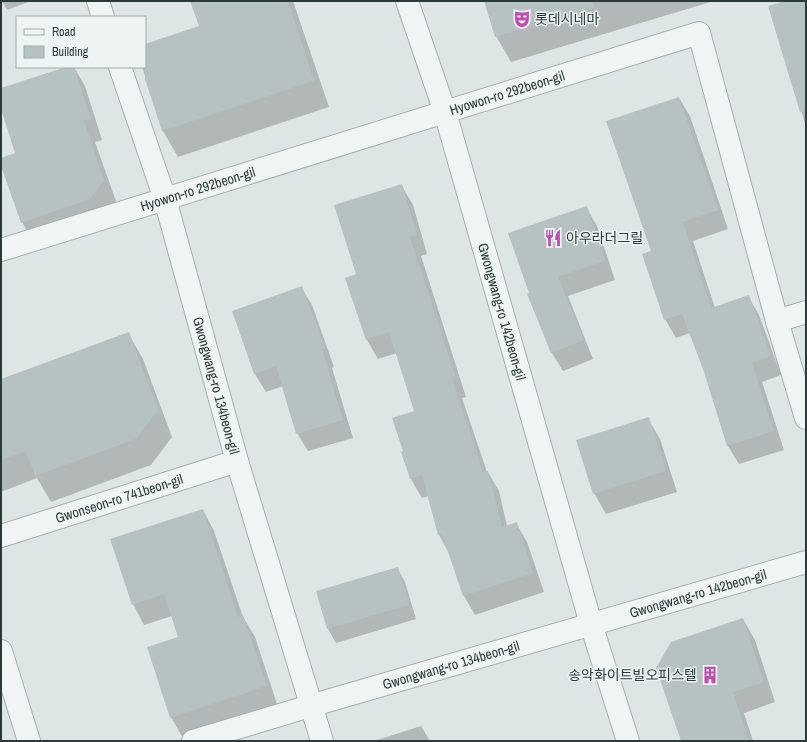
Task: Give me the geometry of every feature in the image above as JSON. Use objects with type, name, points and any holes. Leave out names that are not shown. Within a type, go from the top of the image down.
[{"type":"street","points":[[98,1],[103,16]]},
{"type":"street","name":"Gwongwang-ro 142beon-gil","points":[[407,1],[445,112],[591,624],[628,741]]},
{"type":"street","name":"Hyowon-ro 292beon-gil","points":[[1,250],[699,33],[777,321]]},
{"type":"street","name":"Gwongwang-ro 134beon-gil","points":[[120,68],[165,199],[237,461],[310,706],[322,741]]},
{"type":"street","points":[[806,312],[777,321],[806,418]]},
{"type":"street","name":"Gwonseon-ro 741beon-gil","points":[[1,536],[237,461]]},
{"type":"street","name":"Gwongwang-ro 142beon-gil","points":[[591,624],[806,562]]},
{"type":"street","name":"Gwongwang-ro 134beon-gil","points":[[193,741],[591,624]]},
{"type":"street","points":[[1,651],[29,741]]},
{"type":"building","points":[[190,1],[288,1],[314,81],[162,131],[145,79],[146,44],[199,26]]},
{"type":"building","name":"롯데시네마","points":[[484,1],[593,1],[594,7],[495,37]]},
{"type":"building","points":[[785,1],[806,1],[806,111],[800,112],[768,6]]},
{"type":"building","points":[[63,68],[74,68],[91,119],[84,121],[104,180],[90,199],[21,223],[1,166],[1,158],[15,153],[1,109],[1,88]]},
{"type":"building","points":[[679,97],[718,210],[683,222],[711,308],[749,295],[771,356],[752,363],[774,431],[727,446],[703,369],[682,314],[664,320],[642,254],[651,251],[606,121]]},
{"type":"building","points":[[402,184],[417,235],[410,237],[456,378],[452,379],[483,472],[488,471],[502,527],[517,522],[533,573],[463,596],[442,534],[438,535],[422,475],[410,479],[401,452],[403,451],[392,418],[414,411],[389,332],[366,340],[345,278],[356,274],[334,205]]},
{"type":"building","points":[[587,206],[605,261],[558,277],[584,340],[551,353],[527,294],[529,293],[508,233]]},
{"type":"building","points":[[302,286],[325,348],[322,349],[343,420],[296,434],[276,366],[254,374],[232,311]]},
{"type":"building","points":[[129,332],[158,410],[136,439],[35,476],[26,451],[1,460],[1,379]]},
{"type":"building","points":[[649,417],[666,471],[593,494],[576,440]]},
{"type":"building","points":[[203,509],[238,617],[243,615],[267,686],[170,718],[147,647],[178,637],[164,594],[132,605],[110,539]]},
{"type":"building","points":[[398,567],[409,605],[327,629],[316,591]]},
{"type":"building","name":"송악화이트빌오피스텔","points":[[743,618],[764,682],[733,692],[749,741],[681,741],[656,668],[671,642]]},
{"type":"place","name":"롯데시네마","points":[[522,19]]},
{"type":"place","name":"아우라더그릴","points":[[553,238]]},
{"type":"place","name":"송악화이트빌오피스텔","points":[[710,675]]}]
